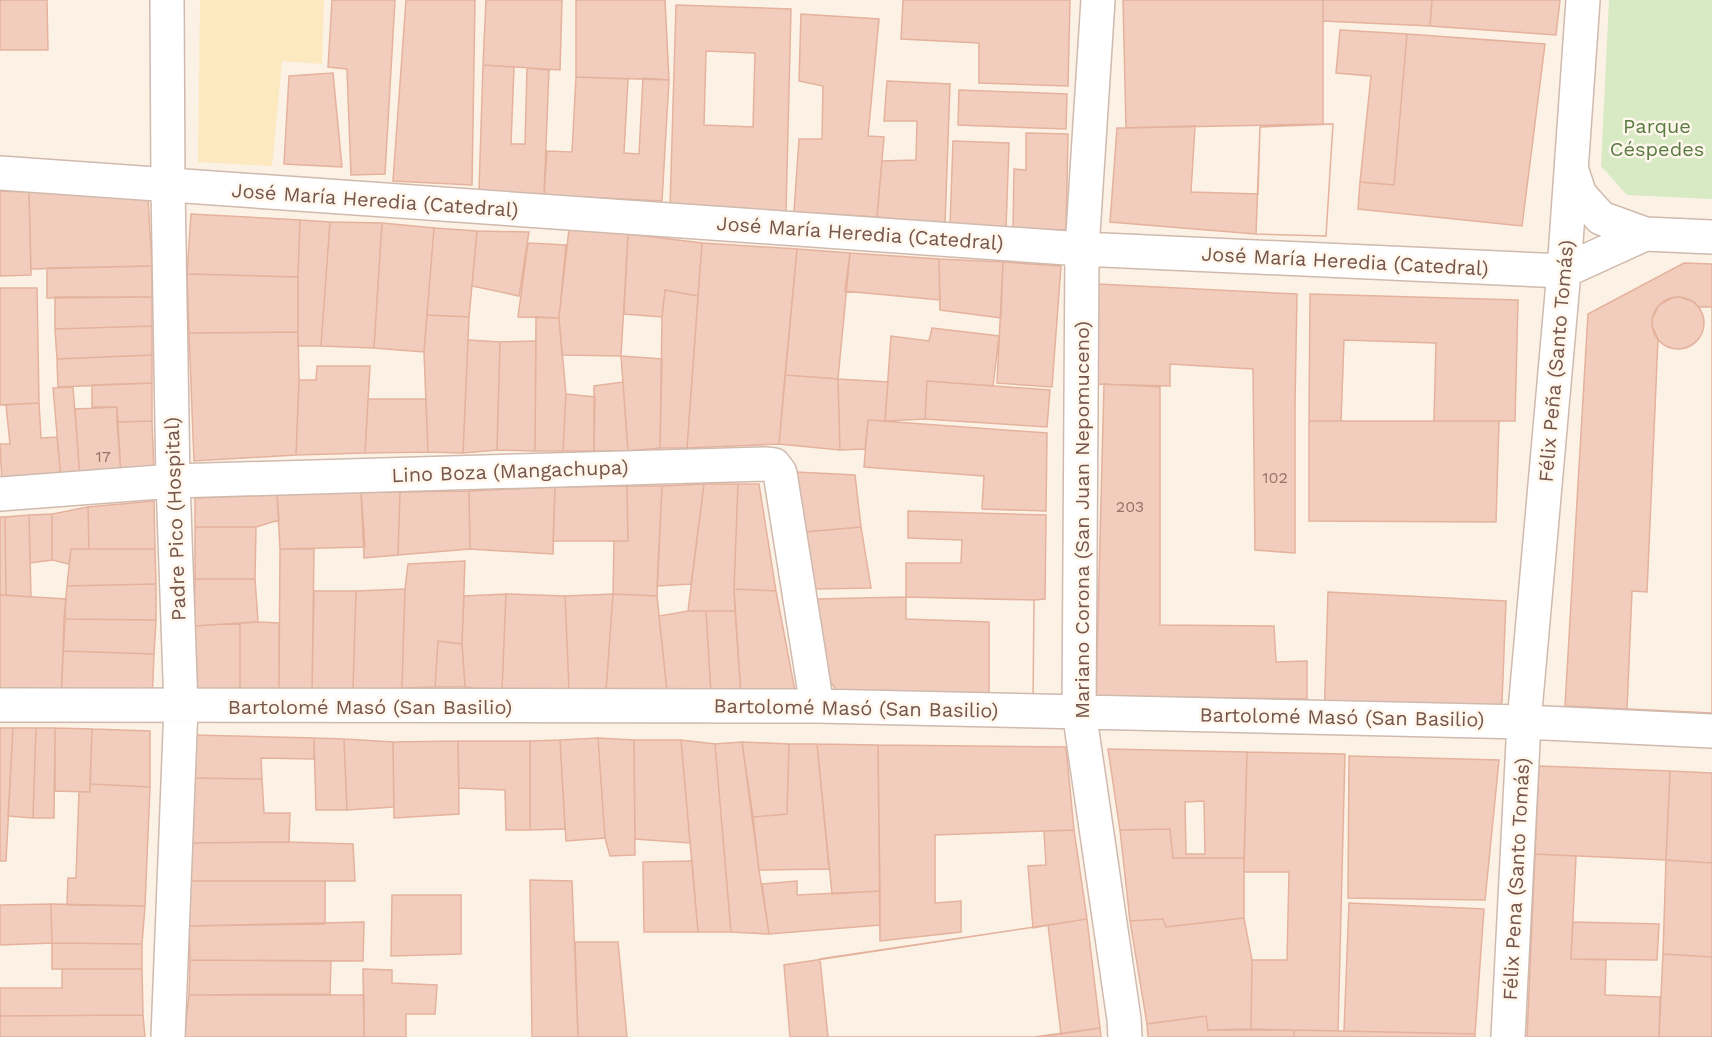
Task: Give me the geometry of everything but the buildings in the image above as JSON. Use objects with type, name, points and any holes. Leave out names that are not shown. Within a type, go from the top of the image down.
[{"type":"street","name":"Padre Pico (Hospital)","points":[[167,0],[173,481],[181,707],[168,1037]]},
{"type":"street","name":"Mariano Corona (San Juan Nepomuceno)","points":[[1098,0],[1082,249],[1079,711],[1125,1037]]},
{"type":"street","name":"Félix Peña (Santo Tomás)","points":[[1524,722],[1564,272],[1583,0]]},
{"type":"street","points":[[1571,169],[1580,195],[1601,218],[1645,234]]},
{"type":"street","name":"José María Heredia (Catedral)","points":[[0,173],[1082,249],[1564,272],[1645,234],[1712,237]]},
{"type":"street","name":"Lino Boza (Mangachupa)","points":[[0,494],[173,481],[774,465],[780,473],[818,706]]},
{"type":"street","name":"Bartolomé Masó (San Basilio)","points":[[0,705],[818,706],[1524,722],[1712,731]]},
{"type":"street","name":"Félix Pena (Santo Tomás)","points":[[1509,1037],[1524,722]]},
{"type":"green space","name":"Parque Céspedes","points":[[1609,0],[1712,0],[1712,199],[1627,195],[1601,166]]},
{"type":"sand","points":[[200,0],[324,0],[322,64],[282,61],[272,166],[198,162]]}]
